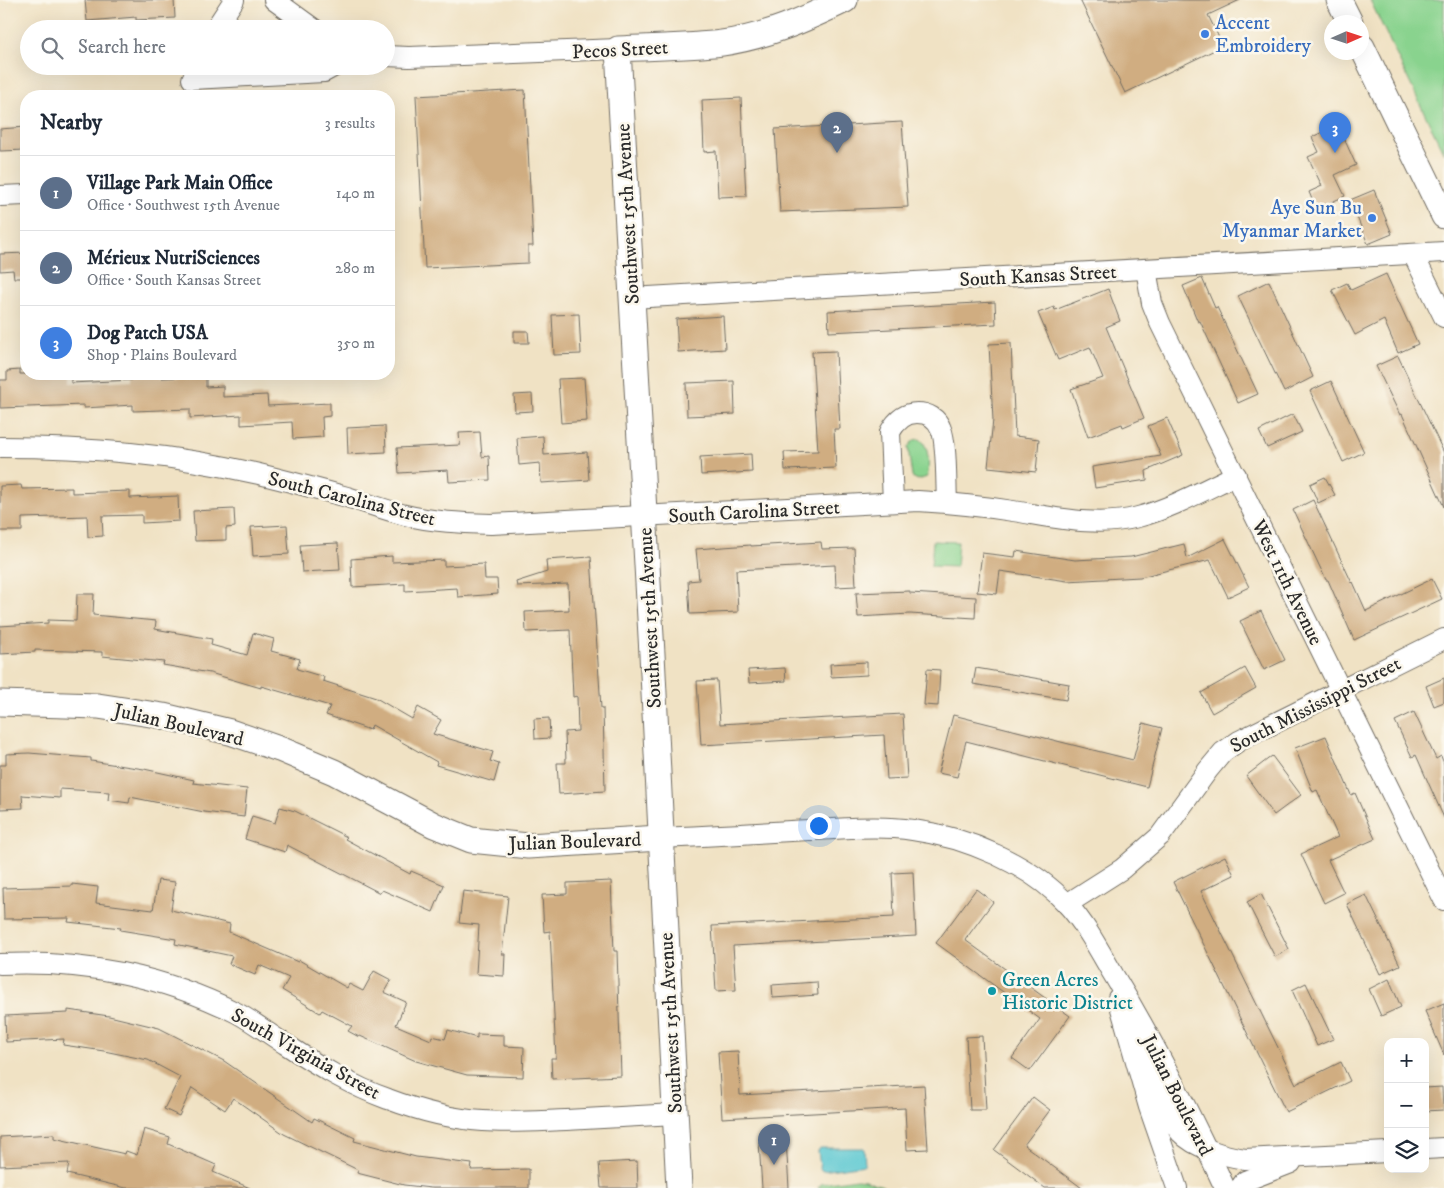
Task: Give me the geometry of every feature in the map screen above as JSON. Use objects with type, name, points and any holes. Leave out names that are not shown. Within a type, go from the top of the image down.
[{"type":"main road","name":"Pecos Street","points":[[618,48],[723,43],[748,38],[796,23],[846,0]]},
{"type":"main road","points":[[1339,0],[1346,15]]},
{"type":"main road","name":"Southwest 15th Avenue","points":[[618,48],[652,654],[679,1188]]},
{"type":"main road","points":[[1368,60],[1444,216]]},
{"type":"main road","name":"Julian Boulevard","points":[[0,703],[98,706],[163,716],[230,732],[282,750],[334,772],[434,826],[471,840],[528,846],[660,838]]},
{"type":"street","points":[[221,20],[234,0]]},
{"type":"street","points":[[274,0],[302,20]]},
{"type":"street","name":"Pecos Street","points":[[395,56],[618,48]]},
{"type":"street","points":[[193,80],[275,75]]},
{"type":"street","points":[[0,196],[20,195]]},
{"type":"street","name":"South Kansas Street","points":[[631,298],[1444,252]]},
{"type":"street","points":[[1413,254],[1444,317]]},
{"type":"street","name":"West 11th Avenue","points":[[1146,269],[1152,303],[1160,323],[1444,900]]},
{"type":"street","points":[[893,502],[890,432],[896,422],[905,416],[915,413],[933,417],[942,430],[947,503]]},
{"type":"street","name":"South Carolina Street","points":[[0,447],[67,447],[134,452],[193,461],[294,483],[405,515],[450,523],[491,524],[893,502],[947,503],[1078,521],[1107,522],[1136,518],[1167,508],[1236,476]]},
{"type":"street","name":"South Mississippi Street","points":[[1067,904],[1122,869],[1160,836],[1223,752],[1239,741],[1444,639]]},
{"type":"street","name":"Julian Boulevard","points":[[660,838],[856,828],[912,830],[958,839],[994,854],[1032,875],[1067,904],[1087,930],[1156,1050],[1206,1148],[1217,1182]]},
{"type":"street","name":"Julian Boulevard","points":[[1100,952],[1111,978],[1149,1107],[1177,1188]]},
{"type":"street","name":"South Virginia Street","points":[[0,964],[82,966],[144,978],[187,991],[238,1014],[348,1082],[387,1099],[432,1112],[482,1121],[675,1114]]},
{"type":"street","points":[[1132,1044],[1151,1070],[1173,1122],[1182,1134],[1206,1148],[1225,1156],[1245,1159]]},
{"type":"street","points":[[1429,1149],[1444,1148]]},
{"type":"street","points":[[1217,1182],[1228,1161],[1384,1152]]},
{"type":"street","points":[[1240,1188],[1245,1181],[1279,1166],[1324,1155]]},
{"type":"green space","points":[[1370,0],[1444,0],[1444,154]]},
{"type":"green space","points":[[920,439],[927,451],[928,468],[927,477],[918,480],[912,477],[908,447],[914,440]]},
{"type":"green space","points":[[933,541],[958,542],[956,567],[931,566]]},
{"type":"green space","points":[[857,1179],[883,1186],[883,1188],[818,1188],[821,1184]]},
{"type":"water","points":[[820,1148],[864,1148],[865,1165],[822,1171],[818,1151]]},
{"type":"building","points":[[85,0],[174,0],[175,18],[136,20],[136,17],[87,20]]},
{"type":"building","points":[[1080,0],[1240,0],[1208,15],[1223,46],[1125,93]]},
{"type":"building","points":[[525,90],[533,246],[528,246],[528,263],[425,268],[416,96]]},
{"type":"building","points":[[741,98],[746,196],[718,197],[716,151],[704,152],[702,100]]},
{"type":"building","points":[[902,122],[908,207],[780,212],[775,129]]},
{"type":"building","points":[[1338,125],[1356,165],[1335,175],[1345,196],[1316,209],[1309,192],[1322,186],[1308,157],[1319,152],[1312,137]]},
{"type":"building","points":[[20,127],[20,150],[0,151],[0,129]]},
{"type":"building","points":[[1374,190],[1392,234],[1368,244],[1350,200]]},
{"type":"building","points":[[20,253],[20,278],[14,278],[13,270],[0,271],[0,254]]},
{"type":"building","points":[[1386,274],[1418,344],[1398,353],[1384,320],[1355,335],[1332,290],[1347,283],[1351,290]]},
{"type":"building","points":[[1202,278],[1258,394],[1238,403],[1200,321],[1198,322],[1183,286]]},
{"type":"building","points":[[1269,281],[1313,377],[1284,392],[1238,296]]},
{"type":"building","points":[[1108,289],[1120,321],[1106,327],[1144,418],[1123,427],[1122,424],[1088,437],[1071,389],[1103,378],[1090,347],[1058,360],[1038,313],[1054,307],[1055,310]]},
{"type":"building","points":[[995,302],[996,324],[829,332],[828,311]]},
{"type":"building","points":[[579,314],[581,354],[554,355],[552,315]]},
{"type":"building","points":[[723,316],[725,349],[678,352],[676,319]]},
{"type":"building","points":[[514,331],[528,331],[529,343],[514,343]]},
{"type":"building","points":[[1011,343],[1015,436],[1039,439],[1036,472],[988,467],[993,420],[989,344]]},
{"type":"building","points":[[836,351],[840,429],[834,429],[836,468],[785,470],[784,452],[818,451],[812,352]]},
{"type":"building","points":[[1398,356],[1444,453],[1444,507],[1402,414],[1400,415],[1376,366]]},
{"type":"building","points":[[20,370],[20,380],[71,380],[71,383],[132,380],[206,380],[206,387],[223,386],[223,397],[267,395],[268,406],[330,403],[330,416],[322,417],[323,437],[293,439],[292,422],[241,425],[241,415],[190,418],[190,409],[133,411],[133,405],[84,408],[84,405],[0,408],[0,380],[7,380],[7,371]]},
{"type":"building","points":[[584,378],[587,421],[561,423],[558,379]]},
{"type":"building","points":[[734,381],[735,414],[687,416],[686,383]]},
{"type":"building","points":[[1331,381],[1364,452],[1343,462],[1310,391]]},
{"type":"building","points":[[532,394],[533,411],[515,412],[514,395]]},
{"type":"building","points":[[1293,414],[1302,432],[1267,448],[1259,431]]},
{"type":"building","points":[[1167,418],[1183,455],[1146,471],[1147,480],[1095,488],[1092,467],[1161,456],[1148,426]]},
{"type":"building","points":[[385,426],[386,452],[348,454],[347,428]]},
{"type":"building","points":[[480,432],[482,457],[489,456],[490,480],[449,482],[448,470],[399,473],[397,448],[460,445],[459,433]]},
{"type":"building","points":[[543,436],[544,455],[587,452],[589,480],[541,483],[540,463],[519,465],[517,438]]},
{"type":"building","points":[[751,454],[752,472],[701,475],[700,457]]},
{"type":"building","points":[[1325,477],[1335,495],[1318,503],[1310,484]]},
{"type":"building","points":[[21,485],[22,489],[72,488],[72,493],[130,491],[130,498],[178,496],[179,521],[142,523],[142,515],[102,516],[103,536],[88,537],[87,516],[22,518],[22,531],[0,531],[0,486]]},
{"type":"building","points":[[1313,500],[1366,611],[1432,579],[1442,599],[1354,640],[1328,580],[1326,580],[1293,510]]},
{"type":"building","points":[[234,509],[235,527],[226,528],[226,540],[195,541],[193,511]]},
{"type":"building","points":[[287,525],[289,554],[253,556],[251,527]]},
{"type":"building","points":[[1225,539],[1249,587],[1228,597],[1210,560],[1140,577],[1067,581],[1000,571],[997,594],[977,592],[982,553],[1015,557],[1016,551],[1075,560],[1131,557],[1184,544],[1187,558]]},
{"type":"building","points":[[821,542],[822,549],[854,548],[856,586],[836,587],[835,565],[736,570],[738,612],[690,614],[688,581],[699,580],[696,549]]},
{"type":"building","points":[[338,543],[340,570],[302,572],[300,545]]},
{"type":"building","points":[[392,556],[392,562],[444,560],[444,566],[484,564],[485,579],[497,579],[498,594],[458,597],[457,588],[405,591],[405,584],[352,587],[351,559]]},
{"type":"building","points":[[591,557],[601,708],[603,708],[605,791],[559,794],[557,763],[566,763],[565,732],[578,731],[577,696],[573,697],[570,630],[526,632],[525,612],[569,610],[568,584],[517,586],[516,582],[547,572],[546,560]]},
{"type":"building","points":[[910,591],[910,593],[976,597],[975,618],[910,614],[858,617],[856,593]]},
{"type":"building","points":[[77,594],[94,594],[93,615],[156,621],[155,629],[212,639],[211,645],[247,655],[253,633],[274,639],[271,651],[300,659],[297,669],[324,677],[323,681],[376,698],[412,719],[418,707],[441,720],[433,734],[493,752],[490,761],[499,764],[494,782],[436,765],[437,762],[372,725],[370,730],[326,715],[330,706],[261,686],[261,688],[210,673],[163,665],[164,662],[102,656],[102,652],[35,650],[35,652],[0,654],[0,626],[48,623],[48,620],[76,621]]},
{"type":"building","points":[[1261,611],[1285,660],[1264,670],[1240,621]]},
{"type":"building","points":[[867,662],[867,675],[831,677],[830,664]]},
{"type":"building","points":[[785,668],[786,681],[749,683],[748,670]]},
{"type":"building","points":[[976,668],[1069,684],[1066,700],[973,684]]},
{"type":"building","points":[[1245,668],[1256,688],[1212,713],[1201,693]]},
{"type":"building","points":[[927,669],[940,670],[938,706],[924,705]]},
{"type":"building","points":[[1444,678],[1444,702],[1434,706],[1426,686]]},
{"type":"building","points":[[717,680],[720,724],[903,714],[907,778],[887,779],[884,735],[701,745],[697,681]]},
{"type":"building","points":[[1414,712],[1436,759],[1441,756],[1444,764],[1444,818],[1416,755],[1412,757],[1395,721]]},
{"type":"building","points":[[953,715],[1133,760],[1143,723],[1162,728],[1147,787],[966,741],[957,777],[938,773]]},
{"type":"building","points":[[549,718],[550,738],[535,739],[534,719]]},
{"type":"building","points":[[1326,736],[1351,795],[1355,793],[1375,839],[1328,860],[1344,893],[1324,903],[1301,854],[1338,837],[1317,790],[1313,792],[1295,748]]},
{"type":"building","points":[[29,753],[91,758],[91,761],[144,769],[194,780],[193,783],[247,789],[244,817],[204,812],[130,797],[129,803],[108,800],[109,792],[60,789],[60,798],[22,795],[23,808],[0,809],[0,765],[6,765],[6,754]]},
{"type":"building","points":[[1272,756],[1301,795],[1274,815],[1246,776]]},
{"type":"building","points":[[280,807],[295,811],[347,837],[345,839],[410,874],[411,871],[444,885],[433,912],[382,890],[380,893],[287,845],[285,852],[245,839],[252,816],[275,823]]},
{"type":"building","points":[[1225,856],[1234,875],[1201,891],[1296,1084],[1341,1062],[1350,1081],[1286,1112],[1173,882]]},
{"type":"building","points":[[913,872],[916,936],[733,946],[736,990],[716,991],[712,926],[894,917],[892,873]]},
{"type":"building","points":[[158,880],[175,882],[171,910],[230,924],[229,932],[298,962],[299,960],[347,988],[349,984],[363,991],[374,971],[391,980],[384,992],[406,1002],[396,1025],[431,1040],[432,1036],[445,1039],[448,1030],[477,1038],[477,1034],[504,1035],[504,1046],[524,1047],[523,1077],[467,1075],[416,1061],[359,1037],[348,1031],[352,1026],[322,1010],[320,1013],[282,990],[289,978],[259,965],[255,975],[229,964],[232,956],[175,944],[176,939],[120,930],[121,928],[68,922],[69,918],[4,919],[3,888],[72,886],[72,884],[98,887],[96,903],[153,910]]},
{"type":"building","points":[[611,881],[614,951],[617,951],[621,1076],[552,1079],[551,1058],[556,1058],[550,931],[544,932],[542,895],[567,894],[567,883]]},
{"type":"building","points":[[976,889],[993,902],[965,940],[1070,1016],[1030,1071],[1012,1058],[1040,1019],[936,943]]},
{"type":"building","points":[[463,891],[508,896],[502,954],[505,954],[504,976],[476,974],[479,925],[459,923]]},
{"type":"building","points":[[1261,894],[1289,949],[1275,957],[1247,902]]},
{"type":"building","points":[[1366,895],[1400,965],[1380,974],[1347,904]]},
{"type":"building","points":[[1389,979],[1401,1007],[1381,1016],[1369,989]]},
{"type":"building","points":[[817,982],[818,995],[773,998],[772,985]]},
{"type":"building","points":[[1306,983],[1333,1039],[1317,1046],[1292,990]]},
{"type":"building","points":[[1444,1003],[1444,1055],[1425,1011]]},
{"type":"building","points":[[68,1010],[109,1016],[159,1028],[224,1061],[312,1122],[314,1118],[355,1138],[354,1141],[416,1157],[472,1164],[471,1170],[529,1169],[529,1188],[431,1188],[404,1185],[357,1173],[358,1170],[284,1134],[233,1098],[225,1110],[192,1088],[179,1116],[164,1109],[180,1077],[148,1060],[63,1045],[64,1039],[6,1042],[5,1016],[68,1013]]},
{"type":"building","points":[[982,1036],[986,1110],[970,1110],[966,1037]]},
{"type":"building","points":[[738,1051],[740,1095],[924,1085],[928,1149],[907,1150],[905,1108],[722,1118],[718,1052]]},
{"type":"building","points":[[1442,1087],[1443,1110],[1429,1111],[1429,1088]]},
{"type":"building","points":[[1033,1097],[1050,1110],[1024,1145],[1082,1188],[1045,1188],[994,1150]]},
{"type":"building","points":[[144,1129],[170,1137],[168,1144],[216,1165],[213,1172],[250,1188],[126,1188],[67,1174],[69,1163],[0,1166],[0,1137],[54,1134],[54,1138],[125,1154],[126,1151],[137,1155]]},
{"type":"building","points":[[786,1140],[789,1188],[762,1188],[759,1142]]},
{"type":"building","points":[[637,1161],[638,1188],[601,1188],[599,1163]]},
{"type":"place","name":"Accent Embroidery","points":[[1205,34]]},
{"type":"place","name":"Mérieux NutriSciences","points":[[837,153]]},
{"type":"place","name":"Dog Patch USA","points":[[1335,153]]},
{"type":"place","name":"Aye Sun Bu Myanmar Market","points":[[1372,218]]},
{"type":"place","name":"Green Acres Historic District","points":[[992,991]]},
{"type":"place","name":"Village Park Main Office","points":[[774,1165]]}]
